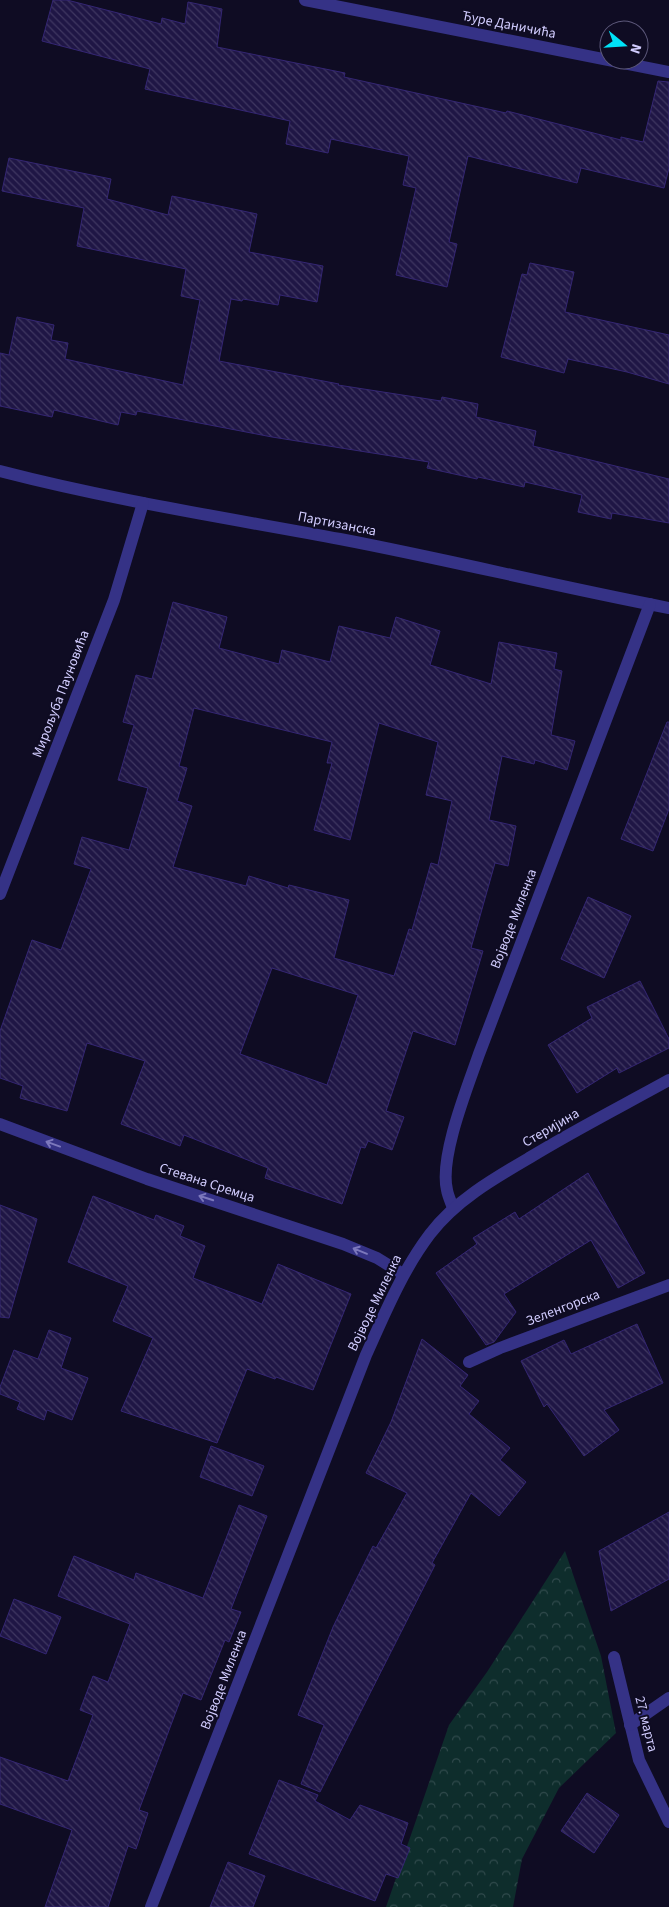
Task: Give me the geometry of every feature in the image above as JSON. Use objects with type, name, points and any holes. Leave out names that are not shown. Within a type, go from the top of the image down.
[{"type":"street","name":"Ђуре Даничића","points":[[311,1],[669,72]]},
{"type":"street","name":"Партизанска","points":[[0,471],[143,503],[342,539],[669,608]]},
{"type":"street","name":"Мирољуба Пауновића","points":[[0,894],[114,600],[143,503]]},
{"type":"street","name":"Војводе Миленка","points":[[151,1907],[366,1355],[403,1274],[430,1233],[453,1208],[446,1189],[446,1168],[454,1127],[479,1054],[650,604]]},
{"type":"street","name":"Стеријина","points":[[453,1208],[495,1178],[560,1139],[669,1080]]},
{"type":"street","name":"Стевана Сремца","points":[[0,1124],[147,1179],[343,1244],[377,1258],[403,1274]]},
{"type":"street","name":"Зеленгорска","points":[[469,1362],[500,1348],[669,1285]]},
{"type":"street","name":"27. марта","points":[[614,1657],[639,1760],[669,1822]]},
{"type":"street","points":[[630,1725],[669,1698]]},
{"type":"green space","points":[[565,1551],[601,1656],[616,1733],[559,1788],[522,1859],[513,1907],[386,1907],[449,1725],[487,1672]]},
{"type":"building","points":[[53,0],[67,0],[161,24],[162,18],[185,24],[188,2],[222,9],[217,47],[345,73],[344,77],[506,113],[507,111],[621,140],[621,137],[643,142],[658,81],[669,82],[669,168],[664,188],[581,168],[577,183],[468,156],[449,242],[457,244],[447,287],[396,275],[416,188],[403,185],[409,156],[331,139],[328,153],[286,144],[290,121],[145,89],[150,69],[42,41]]},
{"type":"building","points":[[9,158],[111,179],[107,199],[168,215],[172,196],[257,214],[249,252],[323,266],[317,302],[280,295],[278,305],[243,299],[242,301],[231,299],[219,361],[338,385],[441,401],[442,397],[478,404],[476,417],[536,431],[533,446],[669,479],[669,523],[612,513],[611,519],[578,512],[582,495],[525,482],[524,487],[478,477],[477,479],[427,468],[429,462],[272,437],[137,411],[136,415],[121,412],[118,425],[54,410],[52,417],[0,406],[0,353],[9,355],[17,317],[54,325],[51,340],[68,343],[65,359],[183,385],[200,300],[181,296],[186,269],[77,246],[84,208],[2,191]]},
{"type":"building","points":[[530,263],[574,272],[565,312],[669,335],[669,384],[627,372],[568,359],[564,373],[501,357],[522,274],[527,275]]},
{"type":"building","points":[[173,602],[227,617],[219,648],[279,664],[282,650],[330,662],[339,626],[390,638],[396,617],[440,631],[430,665],[491,684],[499,642],[557,653],[554,669],[562,671],[551,735],[575,741],[567,770],[535,760],[534,764],[502,756],[489,820],[516,826],[508,866],[495,863],[471,948],[483,951],[455,1045],[413,1031],[386,1111],[404,1117],[392,1150],[368,1141],[365,1148],[361,1147],[342,1204],[265,1178],[268,1168],[184,1135],[180,1146],[121,1124],[145,1061],[87,1043],[67,1111],[20,1098],[23,1086],[0,1078],[0,1031],[32,940],[61,950],[91,869],[74,864],[82,837],[129,850],[148,788],[118,780],[134,725],[123,722],[136,675],[152,679]],"holes":[[[194,708],[332,742],[327,763],[332,763],[314,830],[350,840],[379,723],[438,742],[426,795],[452,801],[438,865],[431,863],[412,930],[409,929],[394,976],[334,958],[349,900],[289,885],[288,888],[249,876],[246,886],[173,867],[192,806],[177,801],[187,768],[179,766]],[[272,968],[358,995],[327,1085],[240,1054]]]},
{"type":"building","points":[[667,722],[669,722],[669,809],[653,851],[621,839]]},
{"type":"building","points":[[588,897],[631,916],[604,978],[561,959]]},
{"type":"building","points":[[640,981],[669,1039],[669,1048],[619,1073],[617,1068],[577,1093],[548,1045],[592,1018],[587,1007]]},
{"type":"building","points":[[588,1173],[645,1273],[618,1288],[591,1240],[504,1294],[516,1312],[494,1342],[486,1345],[436,1273],[477,1244],[473,1238],[515,1212],[519,1219]]},
{"type":"building","points":[[93,1196],[154,1220],[156,1215],[184,1226],[180,1236],[205,1246],[193,1278],[262,1304],[278,1264],[351,1294],[313,1390],[247,1369],[217,1443],[121,1411],[153,1338],[113,1321],[128,1286],[68,1262]]},
{"type":"building","points":[[0,1205],[37,1219],[9,1318],[0,1317]]},
{"type":"building","points":[[637,1324],[663,1383],[604,1410],[619,1430],[584,1456],[547,1404],[544,1407],[521,1361],[564,1340],[571,1354]]},
{"type":"building","points":[[49,1330],[71,1338],[61,1368],[88,1378],[72,1420],[47,1410],[44,1420],[17,1409],[20,1402],[0,1394],[0,1387],[14,1350],[38,1359]]},
{"type":"building","points":[[422,1339],[468,1375],[460,1386],[479,1401],[469,1414],[510,1448],[500,1460],[526,1482],[499,1516],[471,1493],[432,1563],[435,1565],[320,1792],[301,1784],[324,1725],[298,1715],[333,1627],[353,1586],[373,1546],[376,1548],[407,1493],[366,1473],[391,1422]]},
{"type":"building","points":[[211,1446],[264,1466],[252,1496],[200,1477]]},
{"type":"building","points":[[239,1505],[267,1516],[231,1609],[241,1612],[229,1642],[225,1640],[201,1700],[183,1693],[139,1810],[148,1813],[136,1849],[128,1846],[108,1907],[45,1907],[72,1830],[0,1804],[0,1757],[68,1781],[93,1715],[80,1710],[93,1676],[108,1682],[130,1624],[58,1596],[74,1556],[134,1580],[136,1573],[203,1598]]},
{"type":"building","points":[[669,1512],[669,1579],[611,1611],[599,1551]]},
{"type":"building","points":[[14,1599],[61,1617],[46,1654],[0,1636]]},
{"type":"building","points":[[279,1780],[318,1795],[315,1801],[350,1820],[360,1805],[408,1823],[401,1844],[410,1848],[398,1878],[386,1874],[375,1901],[249,1854]]},
{"type":"building","points":[[587,1793],[619,1815],[594,1853],[561,1831]]},
{"type":"building","points":[[228,1862],[265,1876],[253,1907],[210,1907]]}]
